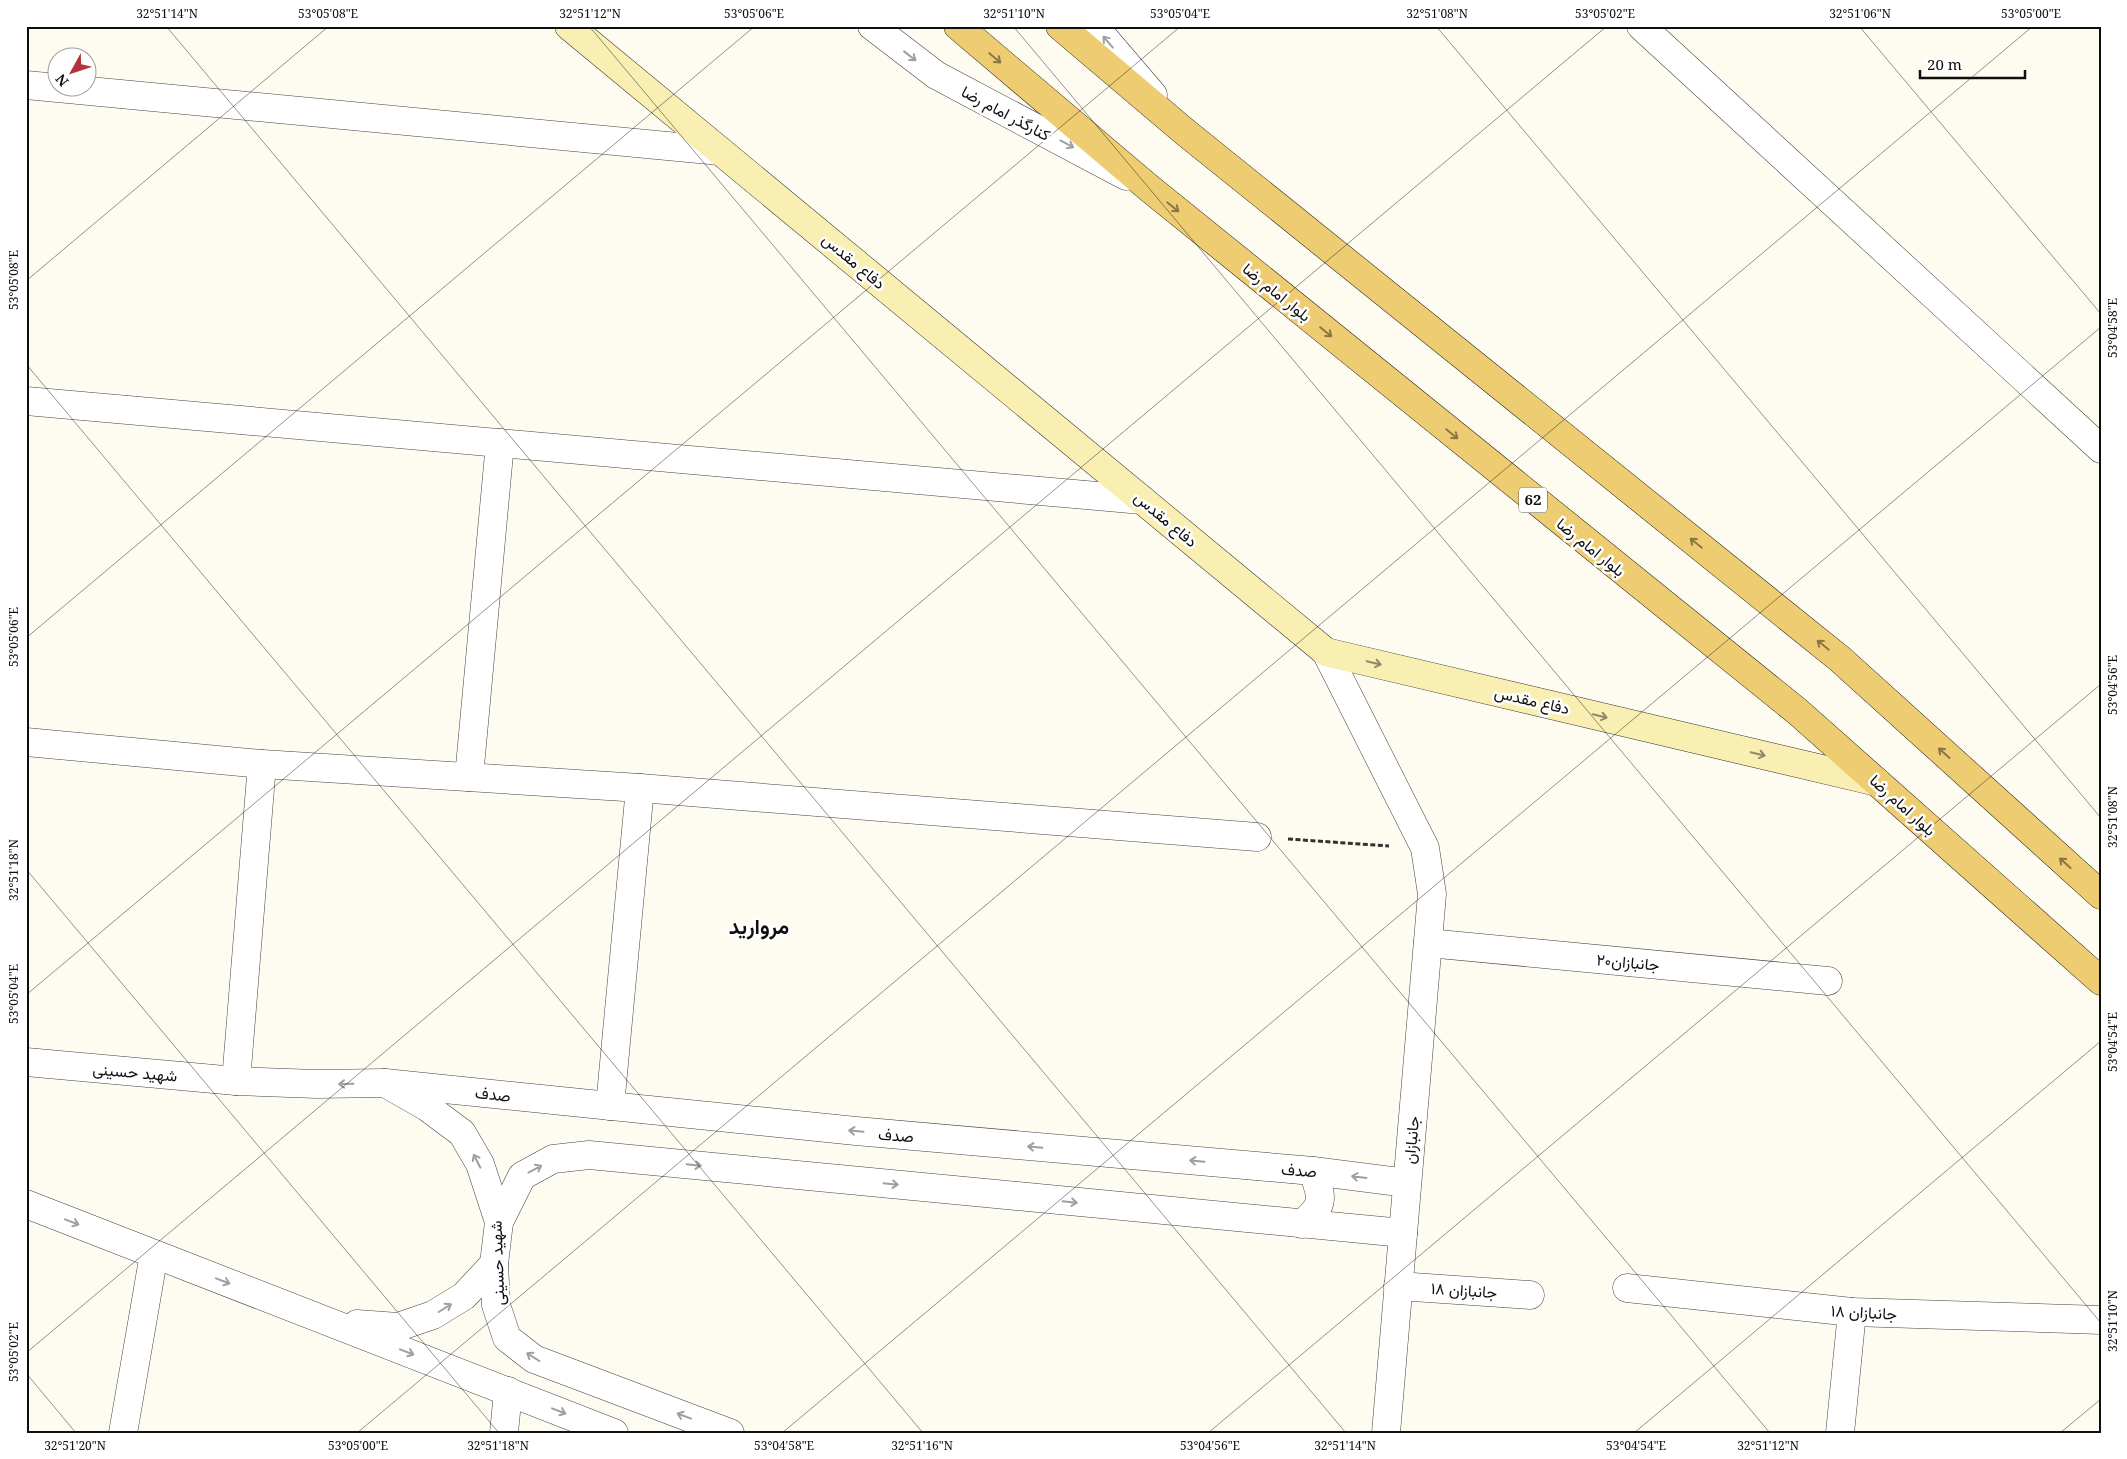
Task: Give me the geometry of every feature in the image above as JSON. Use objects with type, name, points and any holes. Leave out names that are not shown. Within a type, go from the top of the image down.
[{"type":"main road","name":"دفاع مقدس","points":[[569,26],[1326,652],[1877,782]]},
{"type":"main road","name":"بلوار امام رضا","points":[[958,26],[1149,188],[1798,712],[2101,981]]},
{"type":"main road","points":[[1060,26],[1185,132],[1840,659],[2101,895]]},
{"type":"street","name":"کنارگذر امام رضا","points":[[872,26],[936,76],[1149,188]]},
{"type":"street","points":[[1094,26],[1185,132]]},
{"type":"street","points":[[1641,26],[2101,450]]},
{"type":"street","points":[[26,85],[720,151]]},
{"type":"street","points":[[26,401],[1142,500]]},
{"type":"street","points":[[469,777],[500,443]]},
{"type":"street","name":"جانبازان","points":[[1326,652],[1425,848],[1432,894],[1386,1433]]},
{"type":"street","points":[[26,742],[262,764],[640,788],[1257,837]]},
{"type":"street","points":[[236,1081],[262,764]]},
{"type":"street","points":[[610,1106],[640,788]]},
{"type":"street","name":"جانبازان۲۰","points":[[1428,943],[1828,981]]},
{"type":"street","name":"شهید حسینی","points":[[27,1063],[236,1081],[317,1084],[385,1083],[427,1107],[462,1133],[480,1164],[498,1222],[494,1264],[496,1305],[507,1338],[534,1359],[730,1433]]},
{"type":"street","name":"صدف","points":[[385,1083],[856,1131],[1313,1171],[1407,1183]]},
{"type":"street","points":[[498,1222],[522,1176],[553,1159],[588,1155],[1403,1233]]},
{"type":"street","points":[[1302,1224],[1317,1211],[1320,1195],[1313,1171]]},
{"type":"street","points":[[26,1188],[35,1207],[614,1433]]},
{"type":"street","points":[[123,1433],[154,1254]]},
{"type":"street","points":[[331,1323],[398,1327],[434,1315],[464,1296],[494,1264]]},
{"type":"street","name":"۱۸ جانبازان","points":[[1398,1286],[1530,1295]]},
{"type":"street","name":"جانبازان ۱۸","points":[[1628,1288],[1852,1312],[2101,1320]]},
{"type":"street","points":[[1840,1433],[1852,1312]]},
{"type":"street","points":[[504,1433],[508,1391]]},
{"type":"path","points":[[1257,837],[1425,848]]},
{"type":"district","name":"مروارید","points":[[759,927]]}]
